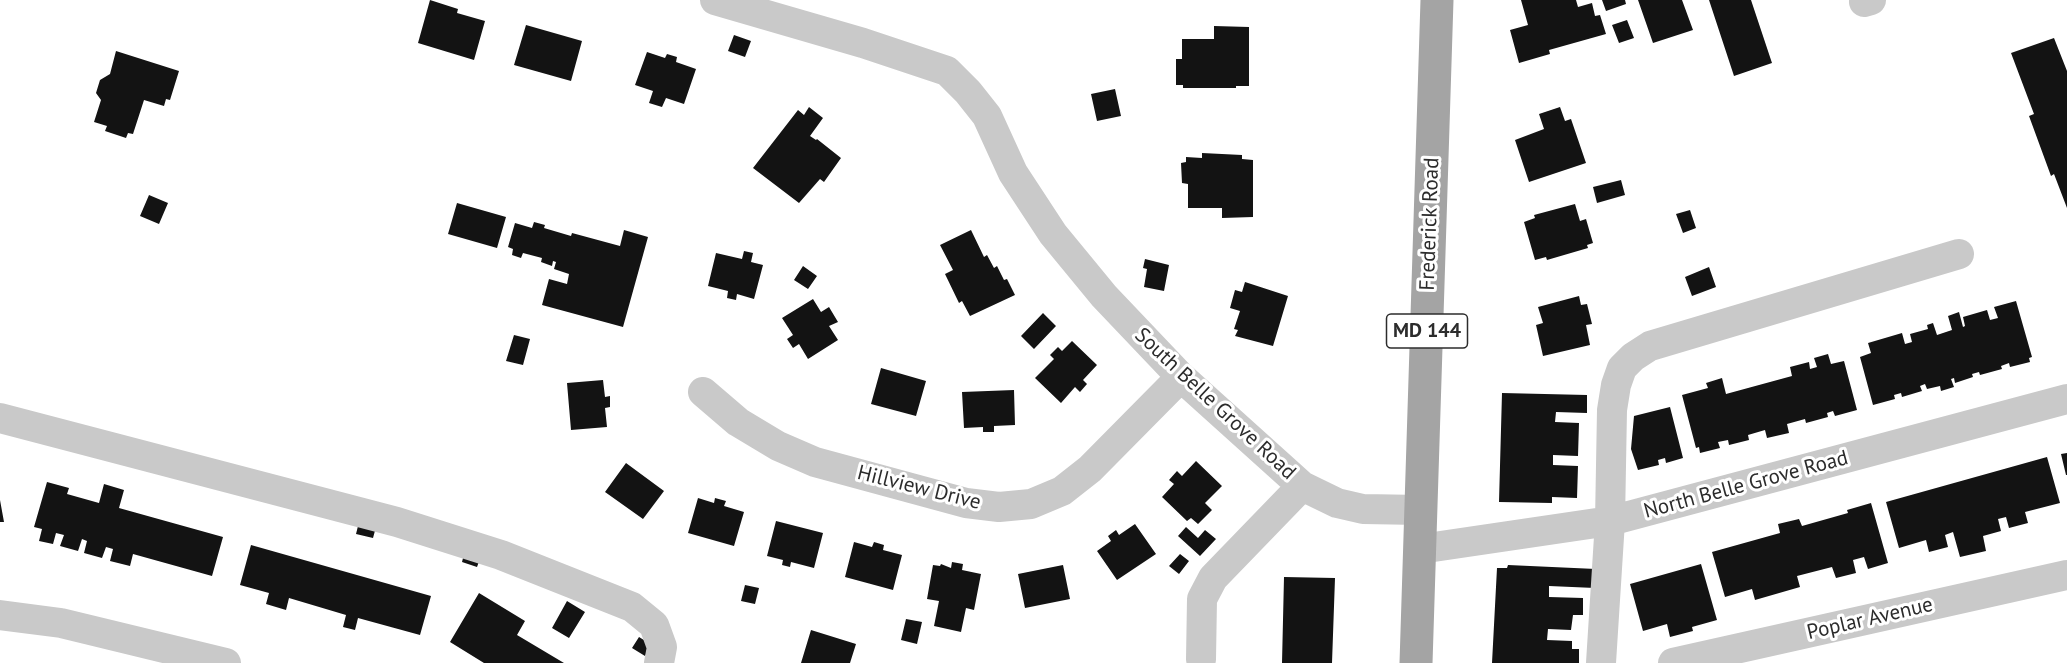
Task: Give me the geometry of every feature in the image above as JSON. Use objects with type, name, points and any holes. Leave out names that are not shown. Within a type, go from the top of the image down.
[{"type":"main road","name":"Frederick Road","points":[[1416,663],[1437,0]]},
{"type":"street","name":"South Belle Grove Road","points":[[715,0],[873,46],[947,71],[987,116],[1013,173],[1053,234],[1104,296],[1181,377],[1302,486],[1337,502],[1363,509],[1421,510]]},
{"type":"street","points":[[1601,663],[1610,521],[1612,410],[1616,385],[1622,368],[1633,357],[1650,346],[1959,254]]},
{"type":"street","name":"Hillview Drive","points":[[703,392],[738,422],[778,446],[815,462],[966,503],[999,507],[1031,504],[1062,491],[1090,469],[1181,377]]},
{"type":"street","name":"North Belle Grove Road","points":[[1420,549],[1610,521],[2067,399]]},
{"type":"street","points":[[0,418],[397,522],[501,555],[632,607],[654,625],[662,647],[660,663]]},
{"type":"street","points":[[1201,659],[1202,599],[1214,578],[1302,486]]},
{"type":"street","name":"Poplar Avenue","points":[[1673,663],[2067,575]]},
{"type":"street","points":[[0,615],[61,623],[226,663]]},
{"type":"building","points":[[430,0],[458,9],[457,13],[485,21],[474,60],[418,43]]},
{"type":"building","points":[[1521,0],[1576,0],[1578,7],[1592,3],[1595,16],[1600,15],[1606,34],[1549,50],[1550,54],[1519,63],[1510,30],[1528,25]]},
{"type":"building","points":[[1602,0],[1625,0],[1626,4],[1606,11]]},
{"type":"building","points":[[1638,0],[1682,0],[1693,30],[1653,43]]},
{"type":"building","points":[[1709,0],[1751,0],[1772,63],[1734,76]]},
{"type":"building","points":[[1627,20],[1634,38],[1619,43],[1612,25]]},
{"type":"building","points":[[526,25],[582,41],[571,81],[514,65]]},
{"type":"building","points":[[1214,26],[1249,27],[1249,86],[1183,88],[1183,85],[1176,85],[1176,59],[1182,59],[1182,39],[1214,39]]},
{"type":"building","points":[[734,35],[751,41],[745,57],[728,51]]},
{"type":"building","points":[[2054,38],[2067,71],[2067,208],[2054,174],[2051,176],[2029,116],[2034,114],[2011,53]]},
{"type":"building","points":[[116,51],[179,71],[170,100],[166,99],[164,106],[144,100],[133,134],[128,133],[126,138],[105,131],[107,126],[94,122],[101,100],[96,93],[100,80],[110,74]]},
{"type":"building","points":[[647,52],[665,58],[667,54],[677,57],[676,62],[696,69],[684,104],[666,98],[662,107],[649,103],[653,91],[635,85]]},
{"type":"building","points":[[1115,89],[1121,116],[1097,121],[1091,94]]},
{"type":"building","points":[[809,107],[823,118],[810,136],[841,158],[824,182],[820,179],[799,203],[753,168],[798,110],[804,115]]},
{"type":"building","points":[[1560,107],[1565,121],[1571,119],[1586,163],[1529,182],[1515,140],[1544,129],[1539,114]]},
{"type":"building","points":[[1202,153],[1242,155],[1242,159],[1253,160],[1253,217],[1222,218],[1222,208],[1188,208],[1188,184],[1182,183],[1181,163],[1186,162],[1186,157],[1202,158]]},
{"type":"building","points":[[1621,180],[1625,195],[1597,203],[1593,187]]},
{"type":"building","points":[[149,195],[168,203],[159,224],[140,216]]},
{"type":"building","points":[[457,203],[506,217],[497,248],[448,234]]},
{"type":"building","points":[[1575,204],[1580,221],[1586,219],[1593,243],[1587,245],[1588,248],[1547,260],[1546,257],[1535,260],[1524,222],[1535,218],[1534,215]]},
{"type":"building","points":[[1690,210],[1696,228],[1683,233],[1676,214]]},
{"type":"building","points":[[534,222],[545,225],[544,228],[571,236],[572,233],[620,246],[624,230],[648,237],[623,327],[542,305],[549,279],[567,284],[569,274],[554,269],[556,262],[553,261],[552,266],[541,262],[542,258],[523,253],[521,258],[512,255],[513,249],[508,247],[515,223],[532,228]]},
{"type":"building","points":[[971,230],[984,257],[987,255],[994,268],[997,266],[1015,295],[970,316],[962,301],[959,303],[945,274],[953,270],[940,245]]},
{"type":"building","points":[[744,251],[753,253],[751,262],[763,265],[754,299],[737,294],[736,300],[727,298],[728,291],[708,286],[716,253],[742,259]]},
{"type":"building","points":[[1145,259],[1169,265],[1164,291],[1144,287],[1147,269],[1143,268]]},
{"type":"building","points":[[803,266],[817,276],[808,289],[794,280]]},
{"type":"building","points":[[1709,267],[1716,287],[1692,296],[1685,277]]},
{"type":"building","points":[[1245,282],[1288,296],[1273,346],[1235,336],[1238,330],[1234,329],[1240,311],[1230,308],[1235,290],[1242,292]]},
{"type":"building","points":[[1579,296],[1581,305],[1587,304],[1592,324],[1586,325],[1590,345],[1543,356],[1536,325],[1543,323],[1538,307]]},
{"type":"building","points":[[813,299],[821,312],[829,307],[838,322],[829,326],[838,340],[808,359],[799,344],[793,348],[787,339],[793,335],[782,318]]},
{"type":"building","points":[[2016,301],[2032,357],[2029,358],[2030,362],[2010,367],[2009,363],[2001,366],[2002,369],[1980,375],[1979,372],[1972,374],[1973,377],[1955,383],[1954,378],[1951,379],[1954,387],[1941,391],[1940,386],[1927,389],[1925,384],[1920,386],[1922,391],[1902,397],[1901,393],[1894,395],[1895,399],[1873,405],[1860,357],[1871,353],[1868,343],[1902,333],[1905,344],[1912,342],[1910,334],[1928,329],[1927,325],[1933,323],[1937,335],[1952,330],[1948,316],[1959,312],[1963,327],[1965,326],[1963,317],[1987,310],[1990,320],[1998,318],[1994,307]]},
{"type":"building","points":[[1043,313],[1056,326],[1034,349],[1021,336]]},
{"type":"building","points":[[514,335],[530,339],[523,365],[506,361]]},
{"type":"building","points":[[1072,341],[1097,365],[1083,380],[1087,384],[1080,392],[1075,387],[1061,403],[1035,378],[1054,359],[1050,355],[1058,347],[1062,351]]},
{"type":"building","points":[[1828,354],[1831,364],[1844,361],[1857,410],[1835,416],[1833,411],[1827,413],[1828,417],[1806,423],[1805,419],[1787,424],[1789,433],[1767,438],[1765,430],[1748,435],[1749,440],[1729,445],[1728,440],[1718,442],[1720,448],[1700,453],[1699,447],[1696,448],[1682,395],[1708,388],[1706,383],[1722,378],[1726,394],[1792,376],[1790,367],[1809,362],[1810,369],[1817,367],[1814,358]]},
{"type":"building","points":[[881,368],[926,381],[916,416],[871,404]]},
{"type":"building","points":[[603,380],[605,397],[610,396],[610,407],[605,408],[607,427],[571,430],[567,383]]},
{"type":"building","points":[[1014,390],[1015,425],[994,426],[994,432],[983,432],[983,427],[964,428],[962,392]]},
{"type":"building","points":[[1502,393],[1587,395],[1587,413],[1556,412],[1555,422],[1579,423],[1578,456],[1553,455],[1553,465],[1578,466],[1577,498],[1552,497],[1552,503],[1499,502]]},
{"type":"building","points":[[1670,407],[1683,458],[1666,463],[1665,458],[1658,460],[1659,465],[1638,470],[1631,449],[1634,416]]},
{"type":"building","points":[[2067,453],[2067,475],[2066,475],[2061,454]]},
{"type":"building","points":[[2047,457],[2060,503],[2025,512],[2028,523],[2009,528],[2006,517],[1998,519],[2001,531],[1983,536],[1986,551],[1960,557],[1953,532],[1945,535],[1948,547],[1929,552],[1926,540],[1899,548],[1886,502]]},
{"type":"building","points":[[1196,461],[1222,486],[1205,503],[1212,510],[1198,524],[1191,518],[1187,521],[1162,497],[1174,484],[1169,480],[1177,471],[1182,476]]},
{"type":"building","points":[[626,463],[664,491],[643,519],[605,492]]},
{"type":"building","points":[[47,482],[69,488],[67,494],[99,503],[104,484],[124,490],[119,508],[223,537],[212,576],[133,554],[130,566],[110,561],[113,549],[106,547],[102,558],[84,553],[87,541],[82,539],[78,551],[60,546],[64,535],[56,533],[53,544],[39,541],[42,529],[34,527]]},
{"type":"building","points":[[698,498],[714,503],[715,498],[726,501],[724,506],[744,512],[734,546],[688,533]]},
{"type":"building","points":[[0,500],[4,522],[0,522]]},
{"type":"building","points":[[1871,503],[1888,563],[1868,569],[1864,557],[1853,560],[1856,573],[1836,578],[1832,567],[1797,576],[1800,587],[1755,600],[1752,589],[1725,597],[1712,552],[1780,533],[1778,524],[1799,519],[1802,526],[1848,513],[1847,510]]},
{"type":"building","points":[[776,521],[823,533],[814,568],[791,562],[790,567],[782,565],[783,560],[767,556]]},
{"type":"building","points":[[359,522],[376,527],[373,538],[356,534]]},
{"type":"building","points":[[1135,524],[1156,554],[1117,580],[1097,551],[1111,541],[1108,536],[1116,530],[1119,535]]},
{"type":"building","points":[[1186,527],[1198,538],[1205,530],[1216,539],[1200,556],[1178,536]]},
{"type":"building","points":[[854,542],[872,547],[874,542],[884,545],[883,550],[902,555],[893,590],[845,577]]},
{"type":"building","points":[[251,545],[431,596],[420,635],[358,618],[355,630],[343,627],[346,615],[289,598],[286,610],[266,604],[269,593],[240,585]]},
{"type":"building","points":[[465,550],[481,556],[477,567],[462,562]]},
{"type":"building","points":[[1180,554],[1189,561],[1179,574],[1169,566]]},
{"type":"building","points":[[952,562],[963,564],[962,570],[981,574],[974,610],[966,608],[961,632],[934,626],[939,601],[927,599],[933,565],[940,566],[941,564],[951,568]]},
{"type":"building","points":[[1701,564],[1717,620],[1692,627],[1693,631],[1670,637],[1667,624],[1643,631],[1630,584]]},
{"type":"building","points":[[1063,565],[1070,599],[1025,608],[1018,574]]},
{"type":"building","points":[[1508,565],[1596,569],[1595,588],[1549,586],[1549,597],[1583,598],[1583,615],[1573,615],[1571,630],[1548,629],[1547,640],[1572,641],[1572,649],[1579,649],[1579,663],[1492,663],[1497,568],[1507,568]]},
{"type":"building","points":[[1284,577],[1335,578],[1332,663],[1282,663]]},
{"type":"building","points":[[745,585],[759,588],[755,604],[741,601]]},
{"type":"building","points":[[479,593],[525,621],[517,635],[564,663],[484,663],[450,642]]},
{"type":"building","points":[[567,601],[585,612],[569,638],[552,628]]},
{"type":"building","points":[[906,619],[922,622],[917,644],[901,640]]},
{"type":"building","points":[[811,630],[856,644],[850,663],[801,663]]},
{"type":"building","points":[[639,637],[652,645],[645,656],[632,648]]}]
